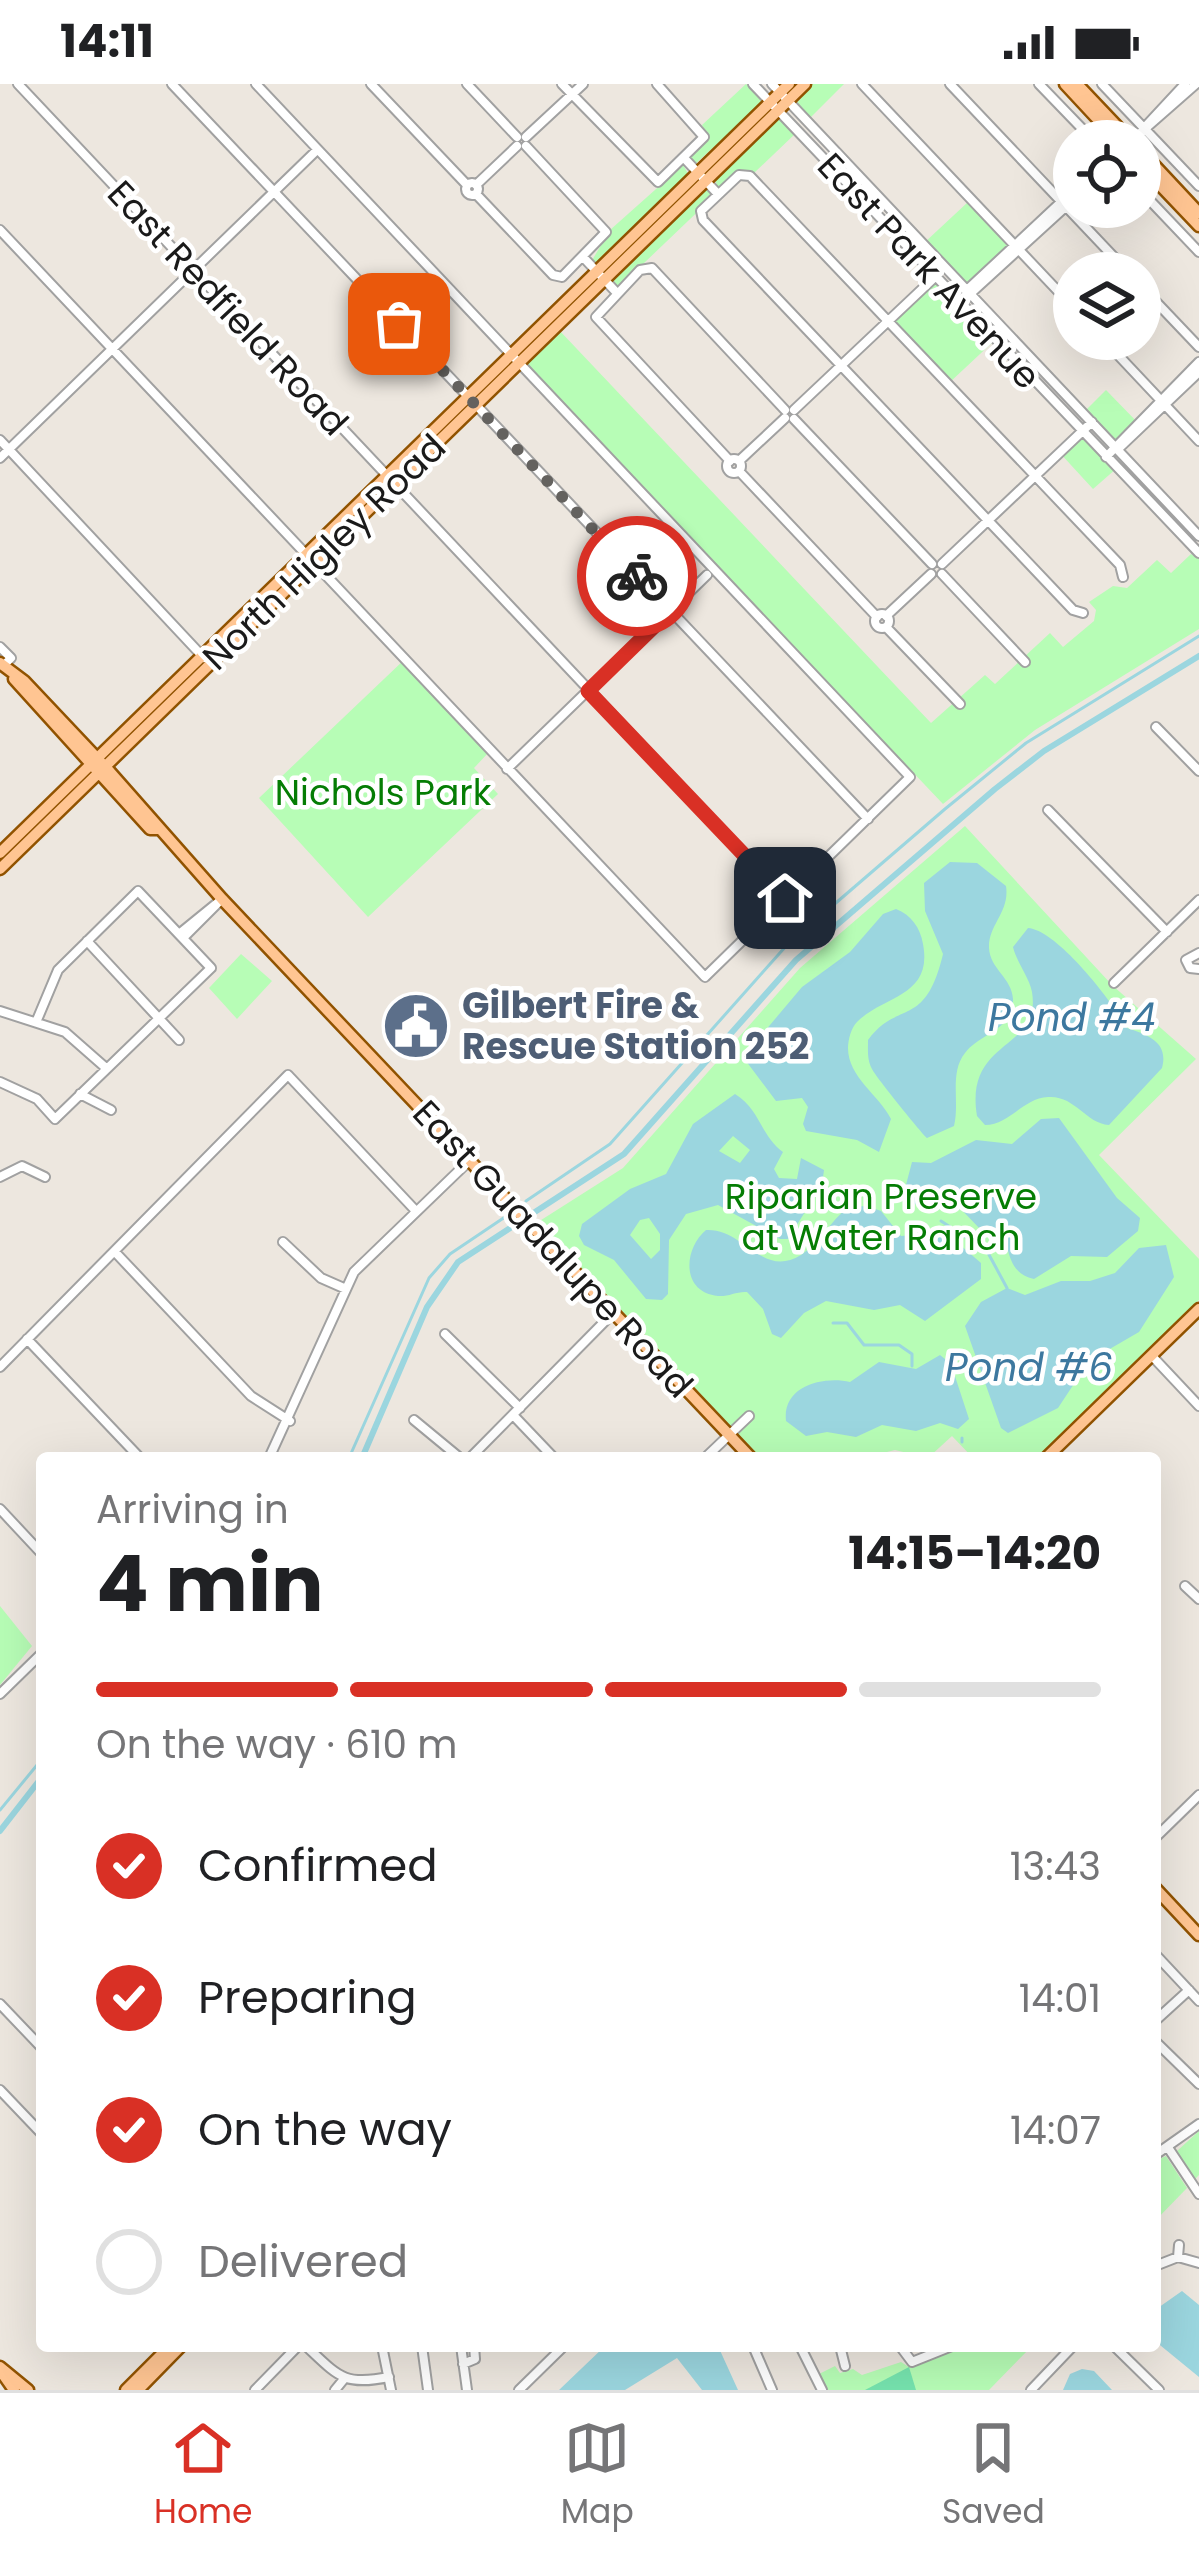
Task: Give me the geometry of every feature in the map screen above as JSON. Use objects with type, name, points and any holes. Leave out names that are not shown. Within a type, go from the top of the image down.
[{"type":"main road","name":"North Higley Road","points":[[0,853],[97,765],[702,177],[779,96],[805,84]]},
{"type":"main road","points":[[1065,84],[1098,120]]},
{"type":"main road","points":[[1077,84],[1111,120]]},
{"type":"main road","points":[[1161,172],[1199,213]]},
{"type":"main road","points":[[1161,186],[1199,226]]},
{"type":"main road","name":"East Guadalupe Road","points":[[1,665],[14,679],[24,681],[150,829],[158,829],[745,1452]]},
{"type":"main road","name":"North Higley Road","points":[[0,869],[97,765]]},
{"type":"main road","points":[[1052,1452],[1199,1309]]},
{"type":"main road","points":[[1161,1894],[1199,1935]]},
{"type":"main road","points":[[135,2387],[168,2352]]},
{"type":"main road","points":[[0,2368],[14,2390]]},
{"type":"main road","points":[[0,2368],[28,2390]]},
{"type":"street","name":"East Redfield Road","points":[[18,84],[785,898]]},
{"type":"street","points":[[172,84],[868,819]]},
{"type":"street","points":[[0,230],[705,977],[910,777],[256,84]]},
{"type":"street","points":[[371,84],[558,279],[606,232],[467,84]]},
{"type":"street","points":[[562,84],[658,182],[704,137],[657,84]]},
{"type":"street","points":[[473,188],[583,84]]},
{"type":"street","name":"East Park Avenue","points":[[753,84],[779,96],[1199,536]]},
{"type":"street","points":[[862,84],[1053,286]]},
{"type":"street","points":[[950,84],[1053,189]]},
{"type":"street","points":[[1039,84],[1074,120]]},
{"type":"street","points":[[1102,84],[1136,120]]},
{"type":"street","points":[[1154,120],[1194,86]]},
{"type":"street","name":"East Park Avenue","points":[[779,96],[935,276],[1199,554]]},
{"type":"street","points":[[1161,146],[1199,186]]},
{"type":"street","points":[[0,458],[317,150]]},
{"type":"street","points":[[685,159],[718,194]]},
{"type":"street","points":[[1083,614],[1073,610],[700,215],[718,194],[744,172],[1120,565],[1124,577]]},
{"type":"street","points":[[1161,212],[1199,252]]},
{"type":"street","points":[[960,303],[1053,216]]},
{"type":"street","points":[[1089,228],[1110,252]]},
{"type":"street","points":[[583,257],[617,293]]},
{"type":"street","points":[[960,704],[596,316],[646,267],[1025,662]]},
{"type":"street","points":[[736,464],[945,268]]},
{"type":"street","points":[[1161,307],[1199,347]]},
{"type":"street","points":[[1123,360],[1199,441]]},
{"type":"street","points":[[1163,402],[1199,362]]},
{"type":"street","points":[[1106,457],[1199,372]]},
{"type":"street","points":[[883,620],[1092,422]]},
{"type":"street","points":[[0,440],[206,659]]},
{"type":"street","points":[[507,769],[707,575]]},
{"type":"street","name":"East Guadalupe Road","points":[[0,646],[11,658],[1,665]]},
{"type":"street","points":[[1156,727],[1199,771]]},
{"type":"street","points":[[1048,811],[1166,932]]},
{"type":"street","points":[[0,1082],[37,1099],[55,1119],[212,968],[138,891],[58,970],[38,1020]]},
{"type":"street","points":[[181,936],[222,898]]},
{"type":"street","points":[[1114,983],[1199,900]]},
{"type":"street","points":[[86,941],[179,1040]]},
{"type":"street","points":[[1199,953],[1186,960],[1190,968],[1199,969]]},
{"type":"street","points":[[0,1011],[38,1020],[78,1040],[107,1069]]},
{"type":"street","points":[[0,1367],[288,1075],[415,1210]]},
{"type":"street","points":[[80,1094],[112,1110]]},
{"type":"street","points":[[272,1452],[354,1273],[470,1160]]},
{"type":"street","points":[[0,1177],[22,1166],[45,1177]]},
{"type":"street","points":[[284,1242],[321,1278],[346,1289]]},
{"type":"street","points":[[115,1252],[251,1396],[290,1421]]},
{"type":"street","points":[[476,1452],[613,1313]]},
{"type":"street","points":[[445,1334],[549,1452]]},
{"type":"street","points":[[27,1340],[134,1452]]},
{"type":"street","points":[[1152,1356],[1199,1406]]},
{"type":"street","points":[[712,1452],[749,1416]]},
{"type":"street","points":[[413,1420],[453,1452]]},
{"type":"street","points":[[0,1509],[36,1548]]},
{"type":"street","points":[[1185,1586],[1199,1599]]},
{"type":"street","points":[[0,1694],[36,1659]]},
{"type":"street","points":[[1161,1832],[1199,1795]]},
{"type":"street","points":[[1161,1960],[1199,2001]]},
{"type":"street","points":[[1161,2016],[1189,1990]]},
{"type":"street","points":[[4,2003],[36,2041]]},
{"type":"street","points":[[1161,2047],[1199,2084]]},
{"type":"street","points":[[0,2090],[36,2128]]},
{"type":"street","points":[[1161,2152],[1199,2124]]},
{"type":"street","points":[[1169,2149],[1199,2194]]},
{"type":"street","points":[[1178,2258],[1179,2245]]},
{"type":"street","points":[[1161,2264],[1178,2258],[1199,2263]]},
{"type":"street","points":[[255,2390],[296,2352]]},
{"type":"street","points":[[310,2352],[344,2379],[358,2383],[389,2377]]},
{"type":"street","points":[[383,2352],[391,2390]]},
{"type":"street","points":[[423,2352],[428,2390]]},
{"type":"street","points":[[462,2352],[466,2390]]},
{"type":"street","points":[[464,2364],[475,2359],[474,2352]]},
{"type":"street","points":[[519,2390],[554,2352]]},
{"type":"street","points":[[756,2352],[772,2390]]},
{"type":"street","points":[[803,2352],[822,2390]]},
{"type":"street","points":[[842,2352],[845,2366]]},
{"type":"street","points":[[903,2352],[907,2361],[934,2352]]},
{"type":"street","points":[[1031,2390],[1067,2352]]},
{"type":"street","points":[[1120,2352],[1159,2390]]},
{"type":"street","points":[[335,2390],[344,2379]]},
{"type":"green space","points":[[746,84],[763,98],[761,104],[694,165],[690,159],[707,136],[702,125]]},
{"type":"green space","points":[[812,84],[844,84],[809,119],[795,105]]},
{"type":"green space","points":[[775,120],[783,120],[796,133],[754,173],[738,172],[718,189],[715,179]]},
{"type":"green space","points":[[683,165],[689,175],[598,263],[591,262],[610,230]]},
{"type":"green space","points":[[704,189],[711,191],[711,199],[620,286],[614,285],[613,278]]},
{"type":"green space","points":[[968,202],[1009,246],[966,286],[924,243]]},
{"type":"green space","points":[[935,276],[995,340],[949,383],[888,320]]},
{"type":"green space","points":[[559,330],[931,723],[985,675],[995,684],[1050,633],[1063,647],[1094,621],[1096,610],[1089,602],[1113,586],[1127,588],[1157,560],[1171,573],[1191,554],[1199,559],[1199,629],[1035,730],[943,804],[525,363]]},
{"type":"green space","points":[[1106,390],[1140,425],[1116,447],[1084,412]]},
{"type":"green space","points":[[1081,432],[1117,468],[1093,489],[1059,452]]},
{"type":"green space","name":"Nichols Park","points":[[405,659],[489,752],[474,768],[498,794],[368,917],[259,798]]},
{"type":"green space","name":"Riparian Preserve at Water Ranch","points":[[965,826],[1112,985],[1196,1059],[1099,1155],[1199,1259],[1199,1300],[1043,1452],[967,1452],[952,1436],[935,1452],[755,1452],[538,1222],[623,1168],[800,968]]},
{"type":"green space","points":[[241,954],[272,981],[237,1019],[209,988]]},
{"type":"green space","points":[[0,1606],[32,1646],[0,1685]]},
{"type":"green space","points":[[1199,2131],[1199,2175],[1194,2180],[1177,2151]]},
{"type":"green space","points":[[1166,2156],[1187,2188],[1161,2215],[1161,2158]]},
{"type":"green space","points":[[947,2352],[1026,2352],[989,2390],[828,2390],[819,2374],[835,2366],[840,2373],[853,2369],[862,2375],[901,2362],[909,2367]]},
{"type":"green space","points":[[909,2367],[916,2390],[865,2390]]},
{"type":"water","points":[[950,862],[977,863],[1006,886],[989,948],[1013,999],[1008,1018],[971,1046],[960,1061],[954,1126],[927,1138],[872,1069],[868,1040],[890,1020],[919,1004],[936,978],[943,954],[925,911],[924,883]]},
{"type":"water","points":[[896,909],[920,932],[921,975],[904,993],[857,1022],[848,1045],[858,1077],[891,1119],[879,1152],[857,1140],[806,1131],[808,1107],[802,1098],[776,1101],[743,1057],[802,987],[850,952],[883,914]]},
{"type":"water","name":"Pond #4","points":[[1028,928],[1068,954],[1127,1028],[1160,1046],[1162,1068],[1109,1125],[1093,1120],[1073,1104],[1048,1097],[994,1124],[985,1125],[977,1116],[976,1091],[982,1072],[1026,1025],[1032,1011],[1032,992],[1013,947]]},
{"type":"water","points":[[735,1094],[783,1152],[774,1169],[779,1178],[797,1179],[801,1158],[824,1170],[822,1185],[788,1239],[718,1205],[686,1214],[669,1240],[668,1294],[662,1300],[646,1299],[614,1260],[584,1245],[579,1236],[582,1224],[630,1189],[666,1174],[693,1124]],"holes":[[[733,1136],[750,1150],[740,1163],[719,1151]],[[649,1218],[660,1234],[660,1250],[651,1259],[630,1235],[640,1220]]]},
{"type":"water","points":[[1059,1118],[1117,1198],[1140,1218],[1138,1231],[1107,1257],[1071,1256],[1034,1279],[1019,1271],[1007,1247],[984,1233],[953,1201],[927,1208],[902,1200],[912,1162],[931,1163],[976,1140],[1012,1144],[1041,1119]]},
{"type":"water","points":[[848,1207],[881,1211],[901,1236],[945,1232],[981,1263],[981,1279],[925,1321],[900,1305],[874,1310],[826,1301],[804,1313],[781,1338],[772,1334],[763,1309],[747,1292],[706,1293],[692,1278],[693,1247],[706,1230],[731,1236],[764,1257],[787,1261],[807,1250]]},
{"type":"water","name":"Pond #6","points":[[1166,1245],[1174,1277],[1139,1332],[1089,1361],[1058,1408],[1008,1433],[1001,1428],[965,1326],[981,1302],[1007,1288],[1025,1295],[1061,1281],[1090,1281],[1115,1273],[1139,1248]]},
{"type":"water","points":[[940,1355],[951,1364],[969,1419],[958,1429],[940,1423],[916,1431],[882,1425],[856,1437],[827,1432],[806,1436],[786,1421],[791,1399],[806,1386],[850,1382],[879,1362],[916,1369]]},
{"type":"water","points":[[1182,2291],[1199,2305],[1199,2377],[1161,2346],[1161,2306]]},
{"type":"water","points":[[599,2352],[721,2352],[738,2390],[702,2390],[677,2358],[625,2390],[559,2390]]},
{"type":"water","points":[[1094,2371],[1112,2390],[1063,2390],[1070,2374]]},
{"type":"waterway","points":[[526,1201],[610,1144],[787,945],[945,809],[1026,743],[1199,636]]},
{"type":"waterway","points":[[365,1452],[427,1307],[458,1262],[624,1154],[796,960],[995,789],[1044,751],[1199,656]]},
{"type":"waterway","points":[[352,1452],[429,1278],[450,1254],[505,1217]]},
{"type":"waterway","points":[[941,1221],[987,1251],[1007,1288]]},
{"type":"waterway","points":[[833,1323],[847,1323],[864,1345],[899,1345],[912,1354],[912,1366]]},
{"type":"waterway","points":[[0,1810],[36,1766]]},
{"type":"waterway","points":[[0,1831],[36,1785]]},
{"type":"way so far","points":[[399,324],[637,576]]},
{"type":"place","name":"Gilbert Fire & Rescue Station 252","points":[[416,1026]]},
{"type":"route","points":[[637,576],[670,611],[588,691],[785,898]]}]
